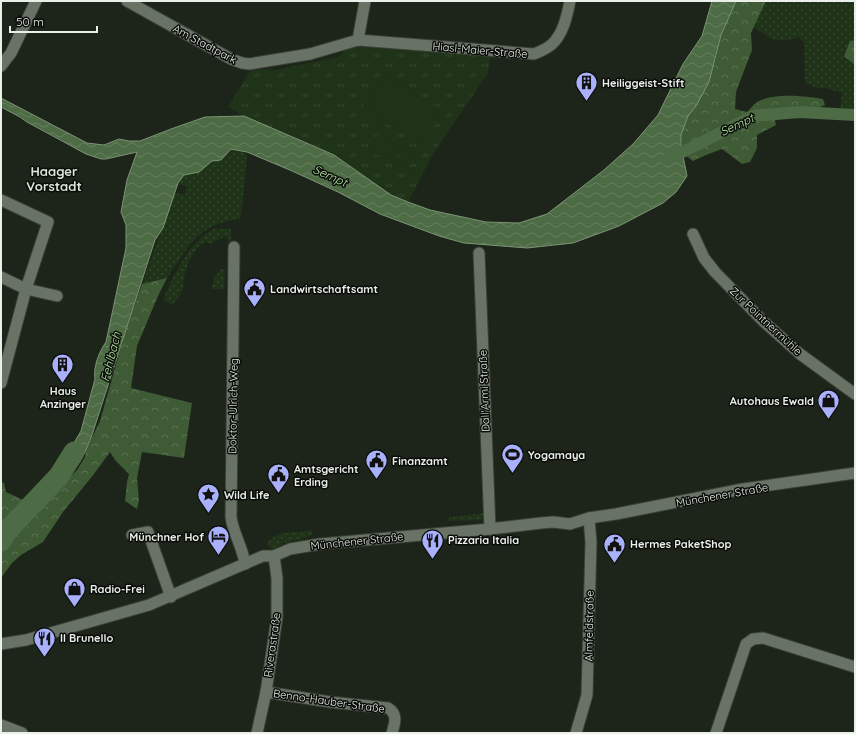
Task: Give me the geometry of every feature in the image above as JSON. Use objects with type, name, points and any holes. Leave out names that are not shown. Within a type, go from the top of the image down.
[{"type":"street","points":[[1,66],[11,54],[36,1]]},
{"type":"street","name":"Am Stadtpark","points":[[127,1],[231,59],[242,63],[249,64],[310,54],[358,40]]},
{"type":"street","points":[[358,40],[365,1]]},
{"type":"street","name":"Hiasl-Maier-Straße","points":[[358,40],[534,54],[551,45],[559,35],[567,19],[570,1]]},
{"type":"street","points":[[1,200],[48,222],[26,289],[1,383]]},
{"type":"street","name":"Zur Pointnermühle","points":[[693,234],[704,258],[715,272],[763,321],[800,354],[855,394]]},
{"type":"street","name":"Doktor-Ulrich-Weg","points":[[234,247],[231,517],[232,526],[245,564]]},
{"type":"street","name":"Dall'Armi Straße","points":[[479,253],[490,529]]},
{"type":"street","points":[[1,277],[26,289],[57,296]]},
{"type":"street","name":"Münchener Straße","points":[[1,644],[26,640],[149,606],[263,556],[274,556],[290,549],[320,544],[553,522],[570,516],[589,518],[743,490],[855,473]]},
{"type":"street","name":"Almfeldstraße","points":[[576,733],[587,695],[591,542],[589,518]]},
{"type":"street","points":[[132,535],[148,532],[171,596]]},
{"type":"street","name":"Riverastraße","points":[[257,733],[266,692],[277,617],[277,578],[274,556]]},
{"type":"street","points":[[716,733],[746,644],[753,639],[763,638],[855,668]]},
{"type":"street","name":"Benno-Hauber-Straße","points":[[266,692],[330,702],[388,708],[393,712],[395,718],[392,733]]},
{"type":"street","points":[[1,725],[22,733]]},
{"type":"green space","points":[[736,1],[766,1],[751,33],[752,50],[736,92],[735,109],[747,112],[755,104],[762,100],[779,96],[798,96],[823,99],[825,105],[816,109],[773,111],[776,125],[757,135],[757,148],[750,162],[742,164],[722,149],[693,161],[682,153],[681,135],[688,116],[696,106],[715,61],[721,35]]},
{"type":"green space","points":[[766,1],[855,1],[855,40],[850,41],[844,56],[855,65],[855,109],[840,109],[842,93],[823,87],[821,89],[805,83],[804,43],[799,37],[785,40],[775,40],[754,27]]},
{"type":"green space","points":[[855,40],[855,65],[844,56],[850,41]]},
{"type":"green space","points":[[355,42],[491,53],[488,73],[433,154],[408,202],[391,195],[334,155],[244,116],[228,107],[251,69],[276,70],[338,57]]},
{"type":"green space","points":[[384,73],[443,111],[422,145],[362,108]]},
{"type":"green space","points":[[378,134],[396,145],[388,161],[369,150]]},
{"type":"green space","points":[[404,148],[415,155],[407,171],[395,164]]},
{"type":"green space","points":[[231,149],[247,152],[240,219],[214,226],[204,231],[196,238],[167,278],[142,284],[175,193],[185,195],[187,186],[178,184],[184,175],[199,172],[212,161],[221,160]]},
{"type":"green space","points":[[213,229],[231,229],[231,241],[229,242],[226,236],[211,244],[207,242],[198,247],[187,267],[183,289],[180,295],[173,305],[163,300],[182,261],[196,243]]},
{"type":"green space","points":[[222,269],[225,270],[224,289],[211,289],[215,276]]},
{"type":"green space","points":[[167,278],[137,346],[131,388],[192,403],[184,458],[142,452],[137,478],[139,500],[137,509],[125,501],[129,474],[115,460],[110,452],[63,512],[43,542],[21,555],[12,563],[1,578],[1,482],[4,483],[6,492],[30,503],[55,474],[66,481],[77,470],[85,457],[86,450],[100,421],[125,333],[142,284]]},
{"type":"green space","points":[[485,513],[482,520],[447,521],[449,517]]},
{"type":"green space","points":[[312,530],[313,533],[308,536],[286,542],[273,550],[266,544],[276,536],[287,532]]},
{"type":"water","points":[[712,1],[736,1],[721,35],[709,82],[696,106],[688,116],[681,135],[681,146],[687,176],[676,192],[663,203],[619,226],[573,243],[527,248],[464,243],[439,236],[380,214],[338,192],[292,171],[247,152],[231,149],[221,160],[212,161],[199,172],[184,175],[178,183],[163,228],[155,240],[91,438],[80,462],[75,468],[65,475],[59,476],[58,470],[81,431],[95,379],[97,360],[106,342],[126,248],[126,225],[121,212],[127,180],[137,152],[106,159],[101,159],[86,154],[1,107],[1,98],[87,143],[104,145],[119,139],[140,141],[205,117],[244,116],[334,155],[391,195],[408,202],[430,210],[486,222],[519,223],[547,214],[604,170],[633,144],[658,115],[683,64],[702,36]]},
{"type":"waterway","name":"Sempt","points":[[667,160],[753,116],[799,112],[855,115]]},
{"type":"waterway","name":"Fehlbach","points":[[1,541],[7,531],[59,476],[74,452]]},
{"type":"place","name":"Heiliggeist-Stift","points":[[587,102]]},
{"type":"place","name":"Landwirtschaftsamt","points":[[255,308]]},
{"type":"place","name":"Haus Anzinger","points":[[63,384]]},
{"type":"place","name":"Autohaus Ewald","points":[[829,420]]},
{"type":"place","name":"Yogamaya","points":[[513,474]]},
{"type":"place","name":"Finanzamt","points":[[377,480]]},
{"type":"place","name":"Amtsgericht Erding","points":[[279,494]]},
{"type":"place","name":"Wild Life","points":[[209,514]]},
{"type":"place","name":"Münchner Hof","points":[[219,556]]},
{"type":"place","name":"Pizzaria Italia","points":[[433,560]]},
{"type":"place","name":"Hermes PaketShop","points":[[615,564]]},
{"type":"place","name":"Radio-Frei","points":[[75,608]]},
{"type":"place","name":"Il Brunello","points":[[44,658]]},
{"type":"district","name":"Haager Vorstadt","points":[[54,178]]}]
